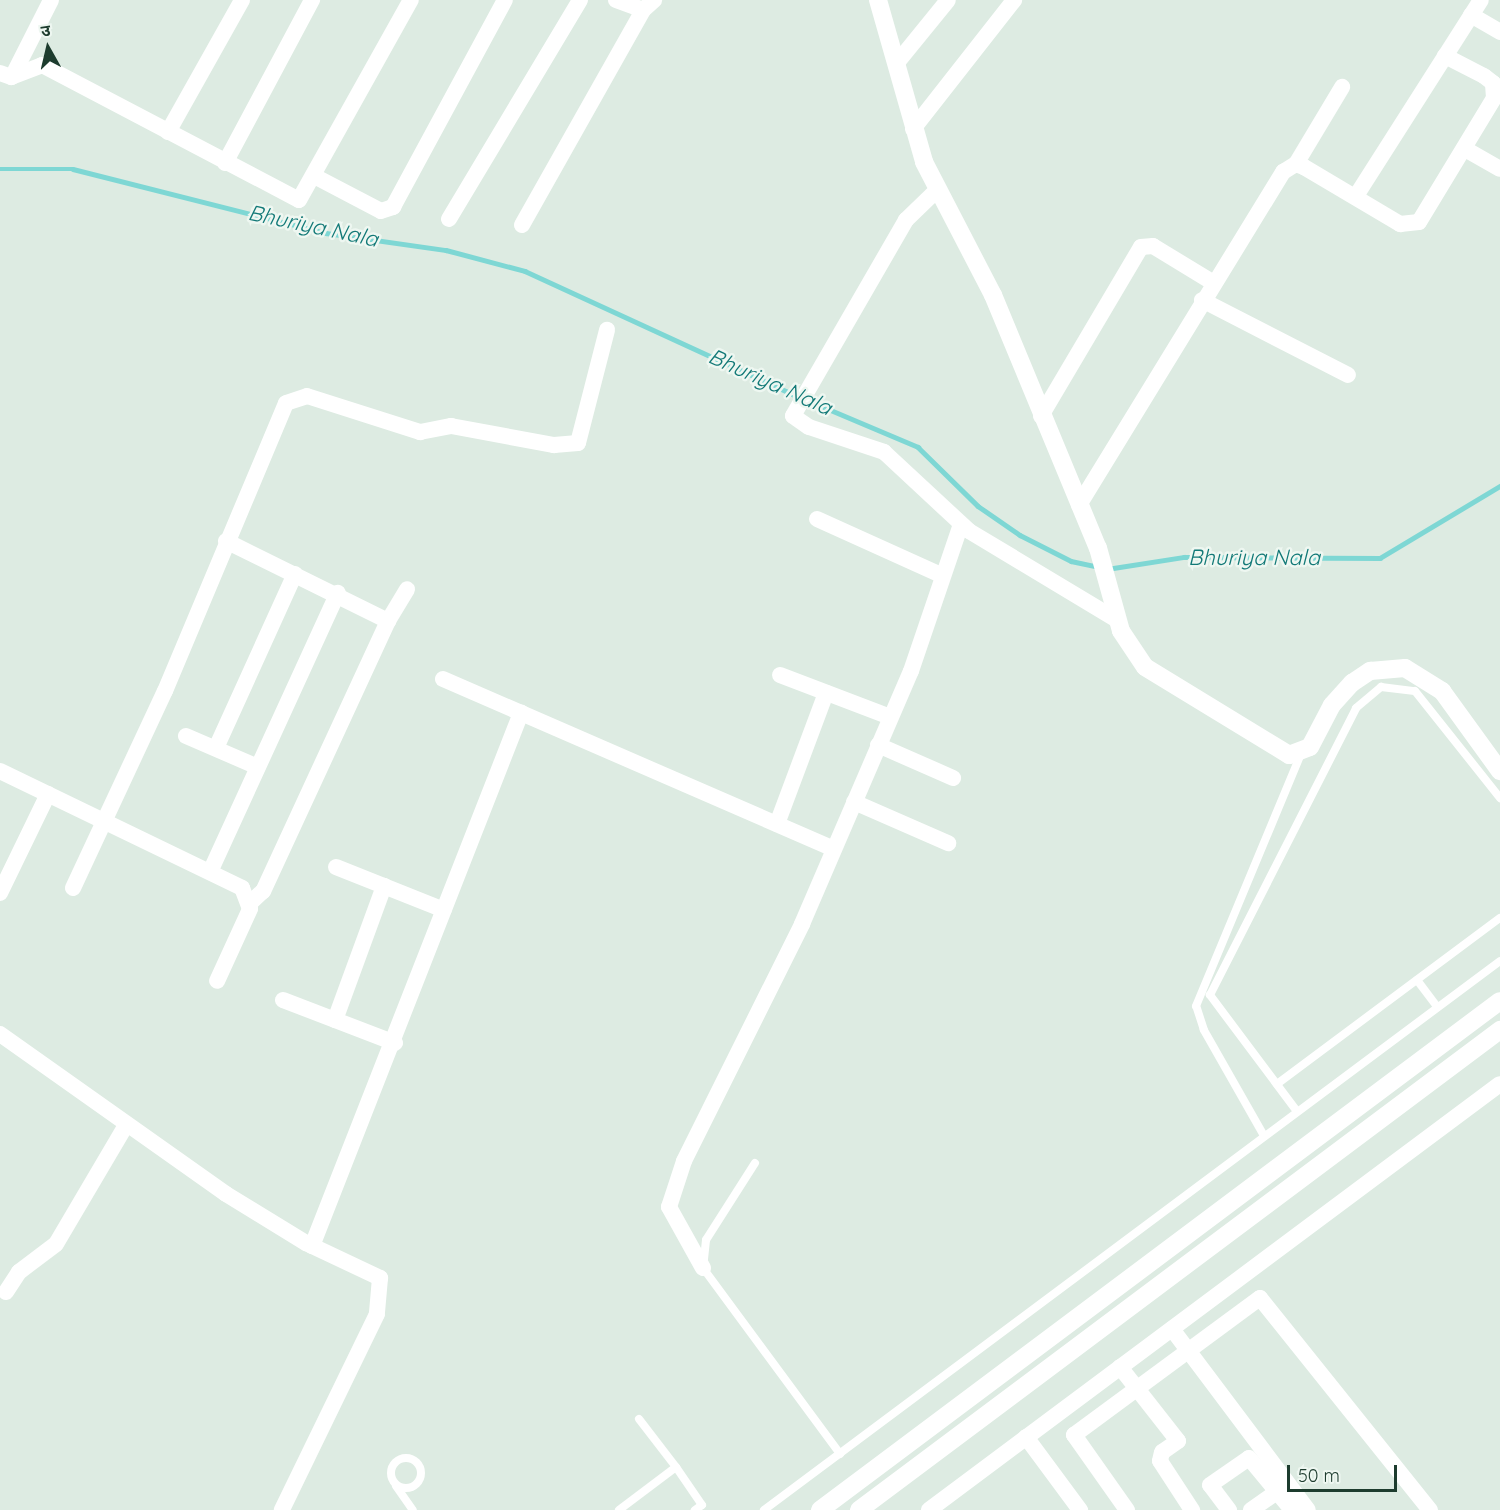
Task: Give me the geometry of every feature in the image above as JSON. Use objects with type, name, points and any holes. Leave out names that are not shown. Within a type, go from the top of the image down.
[{"type":"street","points":[[6,75],[51,0]]},
{"type":"street","points":[[168,132],[242,0]]},
{"type":"street","points":[[225,163],[312,0]]},
{"type":"street","points":[[6,75],[42,65],[294,199],[307,195],[411,0]]},
{"type":"street","points":[[316,177],[381,211],[393,207],[505,0]]},
{"type":"street","points":[[449,219],[580,0]]},
{"type":"street","points":[[522,225],[649,5],[616,0]]},
{"type":"street","points":[[896,64],[948,0]]},
{"type":"street","points":[[913,129],[1014,0]]},
{"type":"street","points":[[1356,196],[1481,0]]},
{"type":"street","points":[[879,1],[913,129],[938,189],[993,295],[1101,560],[1106,591],[1132,651],[1163,681],[1290,755],[1301,754],[1352,683],[1370,671],[1405,668],[1442,691],[1500,771]]},
{"type":"street","points":[[1471,15],[1500,32]]},
{"type":"street","points":[[1296,164],[1356,196],[1400,224],[1413,225],[1465,149],[1495,89],[1484,76],[1445,56]]},
{"type":"street","points":[[1079,505],[1212,282],[1282,172],[1296,164],[1342,87]]},
{"type":"street","points":[[1465,149],[1500,169]]},
{"type":"street","points":[[938,189],[915,206],[808,384],[793,413],[809,427],[884,452],[961,524],[1117,620]]},
{"type":"street","points":[[1041,416],[1141,247],[1153,246],[1212,282]]},
{"type":"street","points":[[1202,300],[1348,375]]},
{"type":"street","points":[[73,888],[105,821],[280,412],[292,397],[307,396],[420,432],[451,426],[554,445],[578,443],[607,330]]},
{"type":"street","points":[[817,519],[941,575]]},
{"type":"street","points":[[704,1268],[669,1207],[684,1161],[802,924],[921,643],[941,575],[961,524]]},
{"type":"street","points":[[226,541],[338,593],[388,621]]},
{"type":"street","points":[[216,748],[295,574]]},
{"type":"street","points":[[217,981],[251,902],[263,891],[388,621],[407,589]]},
{"type":"street","points":[[210,872],[338,593]]},
{"type":"street","points":[[780,675],[890,717]]},
{"type":"street","points":[[443,679],[834,849]]},
{"type":"street","points":[[777,824],[826,693]]},
{"type":"street","points":[[312,1246],[395,1043],[521,713]]},
{"type":"street","points":[[186,736],[258,767]]},
{"type":"street","points":[[878,745],[953,778]]},
{"type":"street","points":[[0,771],[242,888],[251,902]]},
{"type":"street","points":[[0,893],[48,794]]},
{"type":"street","points":[[854,802],[948,843]]},
{"type":"street","points":[[336,867],[444,910]]},
{"type":"street","points":[[335,1020],[384,886]]},
{"type":"street","points":[[283,1000],[395,1043]]},
{"type":"street","points":[[820,1510],[1500,1001]]},
{"type":"street","points":[[859,1510],[1500,1030]]},
{"type":"street","points":[[0,1034],[126,1125],[312,1246],[380,1278],[383,1297],[282,1510]]},
{"type":"street","points":[[929,1510],[1500,1084]]},
{"type":"street","points":[[6,1292],[19,1272],[56,1244],[126,1125]]},
{"type":"street","points":[[1127,1510],[1074,1435],[1139,1392],[1188,1351],[1260,1298],[1430,1510]]},
{"type":"street","points":[[1172,1329],[1308,1510]]},
{"type":"street","points":[[1120,1368],[1178,1441],[1162,1452],[1160,1461],[1192,1510]]},
{"type":"street","points":[[1026,1437],[1080,1510]]},
{"type":"street","points":[[1230,1510],[1210,1485],[1249,1458],[1292,1510]]},
{"type":"street","points":[[1251,1510],[1277,1492]]},
{"type":"street","points":[[1199,1510],[1218,1497]]},
{"type":"lane","points":[[1296,1110],[1210,995],[1356,708],[1381,687],[1415,691],[1500,798]]},
{"type":"lane","points":[[1263,1134],[1204,1030],[1196,1005],[1301,754]]},
{"type":"lane","points":[[1277,1084],[1500,918]]},
{"type":"lane","points":[[764,1510],[1263,1134],[1500,961]]},
{"type":"lane","points":[[1417,980],[1437,1007]]},
{"type":"lane","points":[[755,1163],[706,1240],[704,1268],[840,1454]]},
{"type":"lane","points":[[639,1419],[702,1505],[695,1510]]},
{"type":"lane","points":[[619,1510],[675,1467]]},
{"type":"lane","points":[[396,1485],[413,1510]]},
{"type":"waterway","name":"Bhuriya Nala","points":[[0,169],[73,169],[326,233],[446,250],[525,271],[799,397]]},
{"type":"waterway","name":"Bhuriya Nala","points":[[807,400],[918,447],[978,506],[1020,535],[1071,561],[1099,567]]},
{"type":"waterway","name":"Bhuriya Nala","points":[[1107,569],[1184,557],[1380,558],[1500,486]]}]
